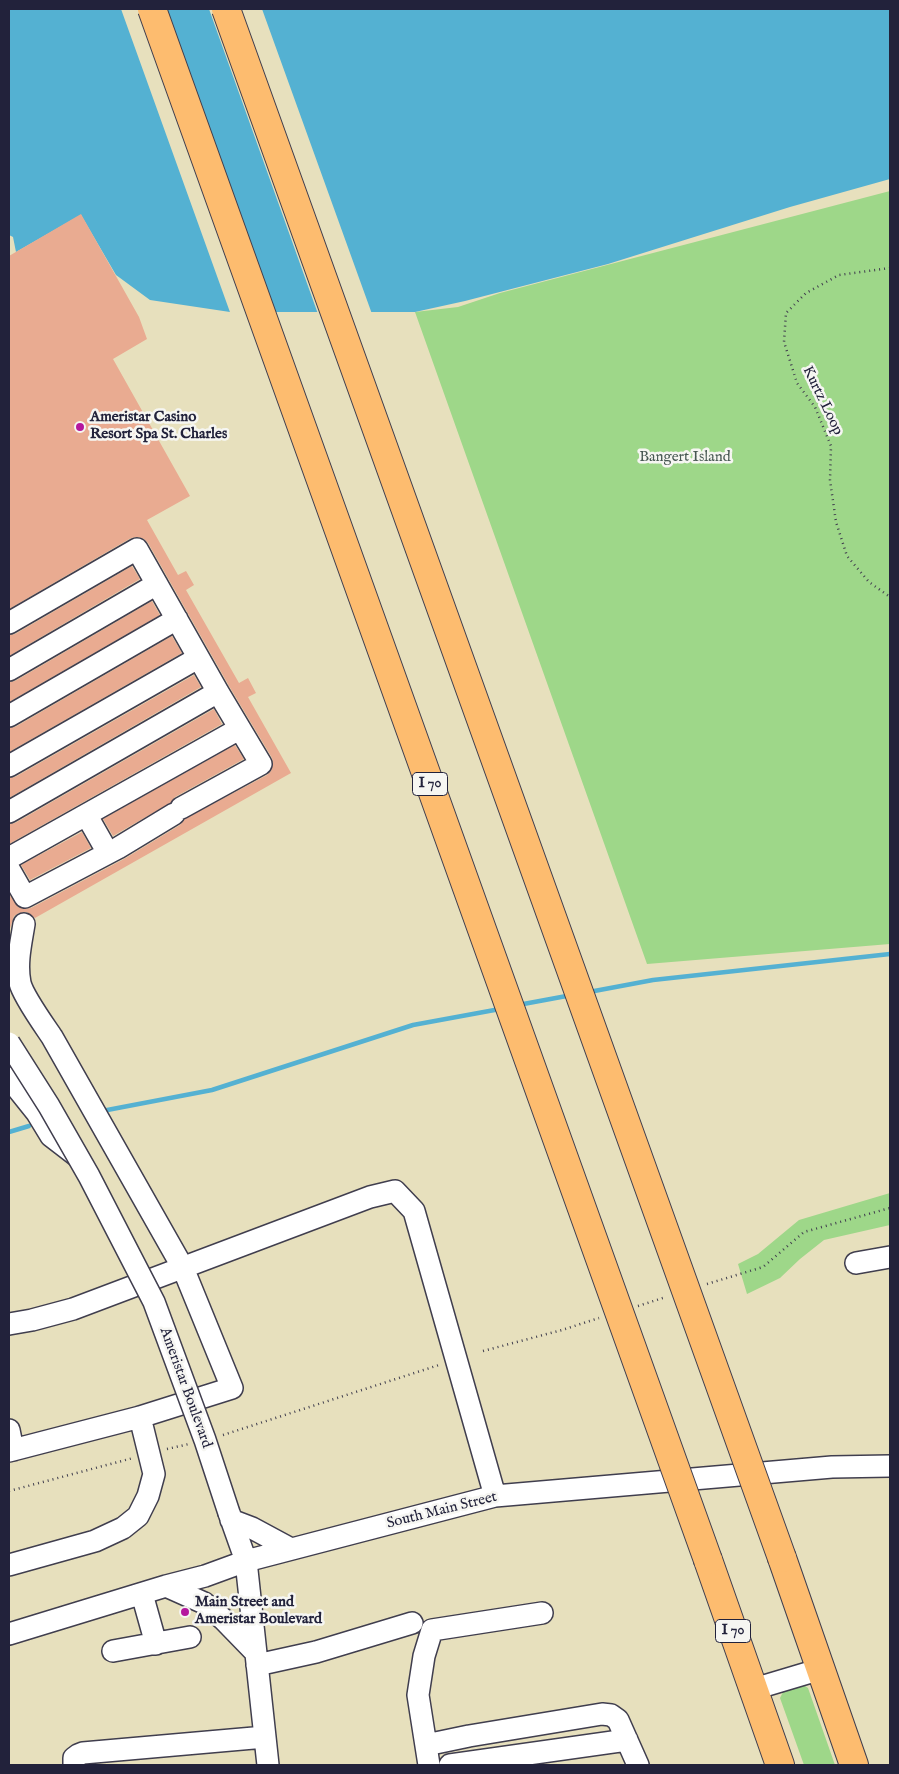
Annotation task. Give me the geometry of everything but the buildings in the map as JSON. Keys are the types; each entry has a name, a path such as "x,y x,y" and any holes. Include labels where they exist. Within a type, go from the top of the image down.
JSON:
{"highway":[{"name":"I 70","path":"152,9 780,1765"},
{"path":"226,9 782,1558 854,1765"},
{"path":"756,1696 762,1765"},
{"path":"832,1701 870,1765"}],"street":[{"path":"9,623 137,549 198,658 261,764 177,811 108,853 26,897 9,869"},
{"path":"9,670 158,584"},
{"path":"9,716 177,619"},
{"path":"9,766 198,658"},
{"path":"9,812 218,692"},
{"path":"9,858 87,816 239,728"},
{"path":"87,816 108,853"},
{"path":"10,1444 140,1417 232,1388 183,1268 20,984 18,956 24,924"},
{"name":"Ameristar Boulevard","path":"9,1042 77,1156 154,1302 205,1440 246,1562 268,1765"},
{"path":"9,1078 37,1113 51,1136 77,1156"},
{"path":"9,1324 73,1309 370,1197 395,1191 414,1211 495,1496"},
{"path":"856,1264 890,1257"},
{"path":"9,1565 95,1541 123,1528 138,1516 148,1496 154,1474 140,1417"},
{"name":"South Main Street","path":"9,1634 291,1549 495,1496 832,1467 890,1466"},
{"path":"230,1516 291,1549"},
{"path":"166,1586 204,1603 223,1619 256,1659 316,1652 412,1623"},
{"path":"142,1594 156,1644"},
{"path":"542,1613 432,1630 424,1656 418,1695 427,1755 469,1736 602,1714 612,1715 618,1720 638,1765"},
{"path":"113,1651 190,1637"},
{"path":"756,1696 821,1670"},
{"path":"74,1765 74,1758 83,1753 265,1737"},
{"path":"450,1765 627,1740"}],"path":[{"name":"Kurtz Loop","path":"890,268 839,275 806,293 786,313 784,342 797,383 815,407 831,446 830,480 836,522 847,556 868,582 890,597"},
{"path":"9,1492 150,1453 205,1440 442,1364"}],"green space":[{"name":"Bangert Island","path":"890,191 890,944 647,964 415,312 458,307 500,293"},
{"path":"890,1193 890,1225 824,1240 780,1278 747,1294 738,1264 758,1254 799,1220"},
{"path":"802,1684 808,1688 835,1765 804,1765 780,1698 784,1690"}],"water":[{"path":"9,9 890,9 890,179 790,207 608,264 415,312 230,312 150,300 116,275 81,215 16,252 13,237 9,235"}],"pier":[{"path":"121,9 167,9 277,315 231,315"},
{"path":"209,9 262,9 372,314 318,314"}],"waterway":[{"path":"589,992 653,980 890,954"},
{"path":"518,1005 572,995"},
{"path":"102,1111 212,1090 413,1025 500,1009"},
{"path":"9,1132 29,1126"}],"place":[{"name":"Ameristar Casino Resort Spa St. Charles","path":"80,427"},
{"name":"Main Street and Ameristar Boulevard","path":"185,1612"}]}
